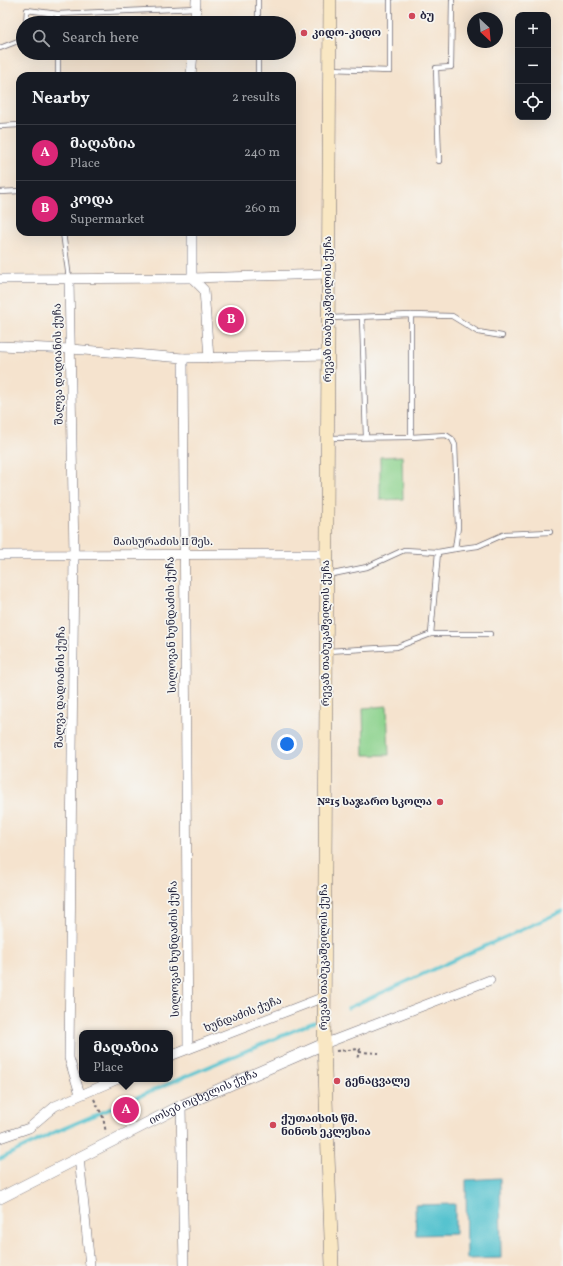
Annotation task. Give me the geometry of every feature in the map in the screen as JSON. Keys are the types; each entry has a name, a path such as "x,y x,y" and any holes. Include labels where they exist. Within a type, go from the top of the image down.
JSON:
{"main road":[{"name":"რევაზ თაბუკაშვილის ქუჩა","path":"330,0 324,1048 332,1266"}],"street":[{"path":"195,16 196,4"},
{"path":"191,72 192,60"},
{"path":"192,236 192,278 204,290 208,358"},
{"path":"0,279 192,278 328,274"},
{"name":"შალვა დადიანის ქუჩა","path":"69,279 74,554 69,1058 80,1094"},
{"path":"0,346 71,349 183,358 328,355"},
{"name":"სილოვან ხუნდაძის ქუჩა","path":"183,358 183,555 188,1048"},
{"name":"მაისურაძის II შეს.","path":"0,555 327,554"},
{"path":"324,1048 490,980"},
{"name":"ხუნდაძის ქუჩა","path":"173,1055 324,997"},
{"name":"იოსებ ოცხელის ქუჩა","path":"0,1198 181,1106 324,1048"},
{"path":"0,1138 29,1128 55,1106 110,1082"},
{"path":"181,1106 184,1266"},
{"path":"79,1157 90,1266"}],"lane":[{"path":"258,0 258,16"},
{"path":"330,69 390,71 390,0"},
{"path":"439,161 436,68 451,67 452,0"},
{"path":"27,16 27,10 58,14 196,4"},
{"path":"0,48 16,42"},
{"path":"58,60 58,72"},
{"path":"258,60 258,72"},
{"path":"0,126 16,125"},
{"path":"0,192 16,192"},
{"path":"64,236 69,279"},
{"path":"328,318 411,315 452,316 478,332 502,336"},
{"path":"411,315 411,438"},
{"path":"362,317 366,437"},
{"path":"327,438 411,438 446,435 452,439 455,445 458,527 455,549"},
{"path":"327,576 366,567 404,550 438,552 478,546 505,534 550,532"},
{"path":"431,634 438,552"},
{"path":"326,651 397,647 431,634 490,634"}],"path":[{"path":"324,1048 360,1049 357,1059"},
{"path":"359,1052 379,1054"},
{"path":"99,1108 103,1117 108,1142"}],"green space":[{"path":"402,456 403,499 380,500 380,457"},
{"path":"387,706 389,755 364,755 363,708"}],"water":[{"path":"500,1178 501,1258 467,1259 466,1180"},
{"path":"455,1204 455,1234 416,1235 415,1205"}],"waterway":[{"path":"348,1008 563,911"},
{"path":"173,1082 314,1022"},
{"path":"0,1159 55,1132 173,1082"}],"place":[{"name":"ბუ","path":"412,16"},
{"name":"კიდო-კიდო","path":"304,33"},
{"name":"კოდა","path":"231,320"},
{"name":"№15 საჯარო სკოლა","path":"440,802"},
{"name":"გენაცვალე","path":"337,1081"},
{"name":"მაღაზია","path":"126,1110"},
{"name":"ქუთაისის წმ. ნინოს ეკლესია","path":"273,1125"}]}
